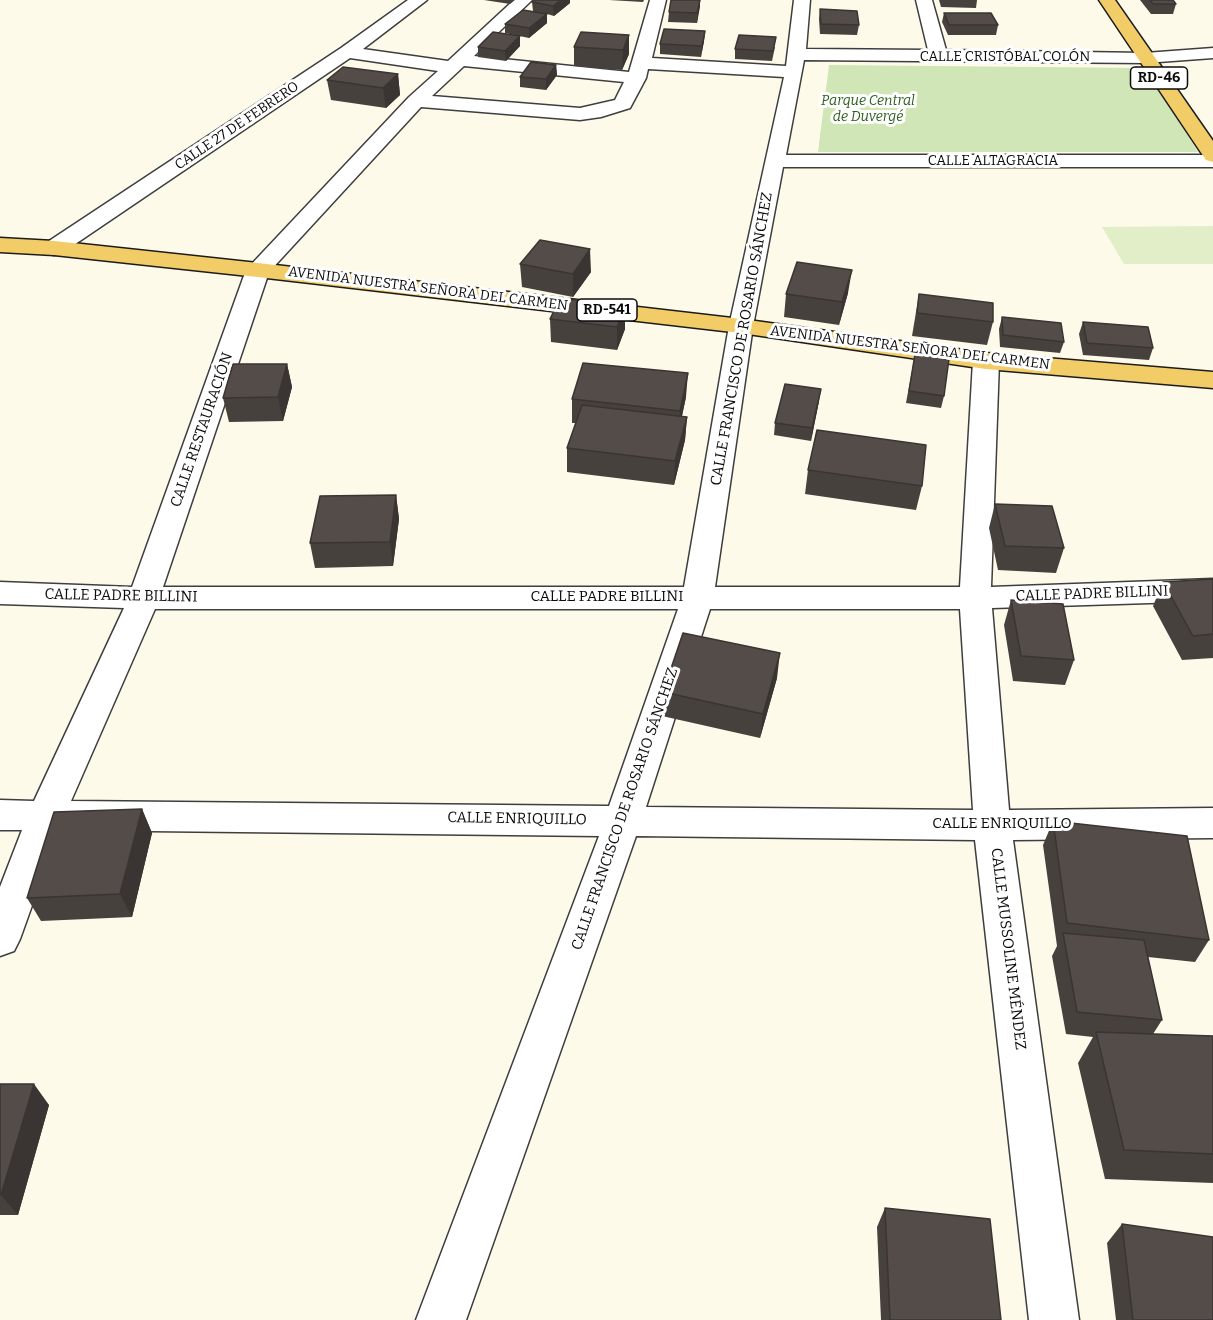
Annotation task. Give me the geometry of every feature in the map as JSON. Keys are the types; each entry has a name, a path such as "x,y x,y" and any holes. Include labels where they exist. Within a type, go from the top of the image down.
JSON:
{"main road":[{"name":"RD-46","path":"1107,0 1213,156"},
{"name":"AVENIDA NUESTRA SEÑORA DEL CARMEN","path":"0,246 54,248 258,270 741,326 986,361 1213,380"}],"street":[{"name":"CALLE 27 DE FEBRERO","path":"54,248 347,52 419,0"},
{"name":"CALLE RESTAURACIÓN","path":"0,939 46,815 144,598 258,270 416,100 524,0"},
{"path":"416,100 580,114 601,111 622,104 640,70 658,0"},
{"name":"CALLE FRANCISCO DE ROSARIO SÁNCHEZ","path":"441,1320 623,820 698,597 741,326 795,63 802,0"},
{"path":"924,0 939,56"},
{"name":"CALLE CRISTÓBAL COLÓN","path":"347,52 454,64 640,70 939,56 1145,58 1213,53"},
{"name":"CALLE ALTAGRACIA","path":"774,161 1213,161"},
{"name":"CALLE MUSSOLINE MÉNDEZ","path":"986,361 975,598 992,825 1054,1320"},
{"name":"CALLE PADRE BILLINI","path":"0,593 144,598 975,598 1213,590"},
{"name":"CALLE ENRIQUILLO","path":"0,815 992,825 1213,823"}],"green space":[{"name":"Parque Central de Duvergé","path":"829,65 1145,68 1198,152 818,152"},
{"path":"1213,226 1213,264 1124,264 1102,227"}],"building":[{"path":"561,0 553,6 532,2"},
{"path":"671,0 700,0 697,13 669,12"},
{"path":"1150,0 1173,0 1176,4 1153,4"},
{"path":"820,9 857,11 859,25 821,24"},
{"path":"523,10 547,14 529,28 505,24"},
{"path":"944,13 991,13 998,25 949,25"},
{"path":"664,29 705,31 702,46 660,44"},
{"path":"493,32 520,36 505,51 478,47"},
{"path":"581,32 629,35 623,50 574,47"},
{"path":"739,35 776,37 773,51 735,49"},
{"path":"531,62 556,65 546,79 520,77"},
{"path":"343,67 398,74 383,88 327,80"},
{"path":"540,240 590,249 573,274 520,264"},
{"path":"797,262 852,270 842,302 786,294"},
{"path":"919,294 993,303 993,322 917,313"},
{"path":"560,298 625,306 617,327 550,319"},
{"path":"1002,317 1061,323 1064,342 1003,335"},
{"path":"1083,322 1148,327 1153,348 1087,343"},
{"path":"915,354 949,359 944,396 909,391"},
{"path":"583,363 688,373 680,411 572,399"},
{"path":"233,364 287,364 278,397 223,398"},
{"path":"785,384 821,389 812,428 775,423"},
{"path":"582,405 687,417 675,461 567,448"},
{"path":"817,430 926,445 922,486 808,470"},
{"path":"396,495 390,542 310,543 320,496"},
{"path":"995,504 1052,506 1064,548 1005,546"},
{"path":"1213,579 1213,634 1193,636 1163,582"},
{"path":"1011,600 1063,604 1074,660 1021,656"},
{"path":"683,633 780,653 763,714 663,692"},
{"path":"142,809 120,894 27,898 54,812"},
{"path":"1053,821 1187,836 1209,940 1067,923"},
{"path":"1063,933 1144,940 1162,1020 1077,1012"},
{"path":"1096,1032 1213,1036 1213,1154 1124,1150"},
{"path":"0,1084 34,1084 1,1195 0,1195"},
{"path":"885,1208 990,1219 1001,1320 890,1320"},
{"path":"1122,1224 1213,1237 1213,1320 1133,1320"}]}
